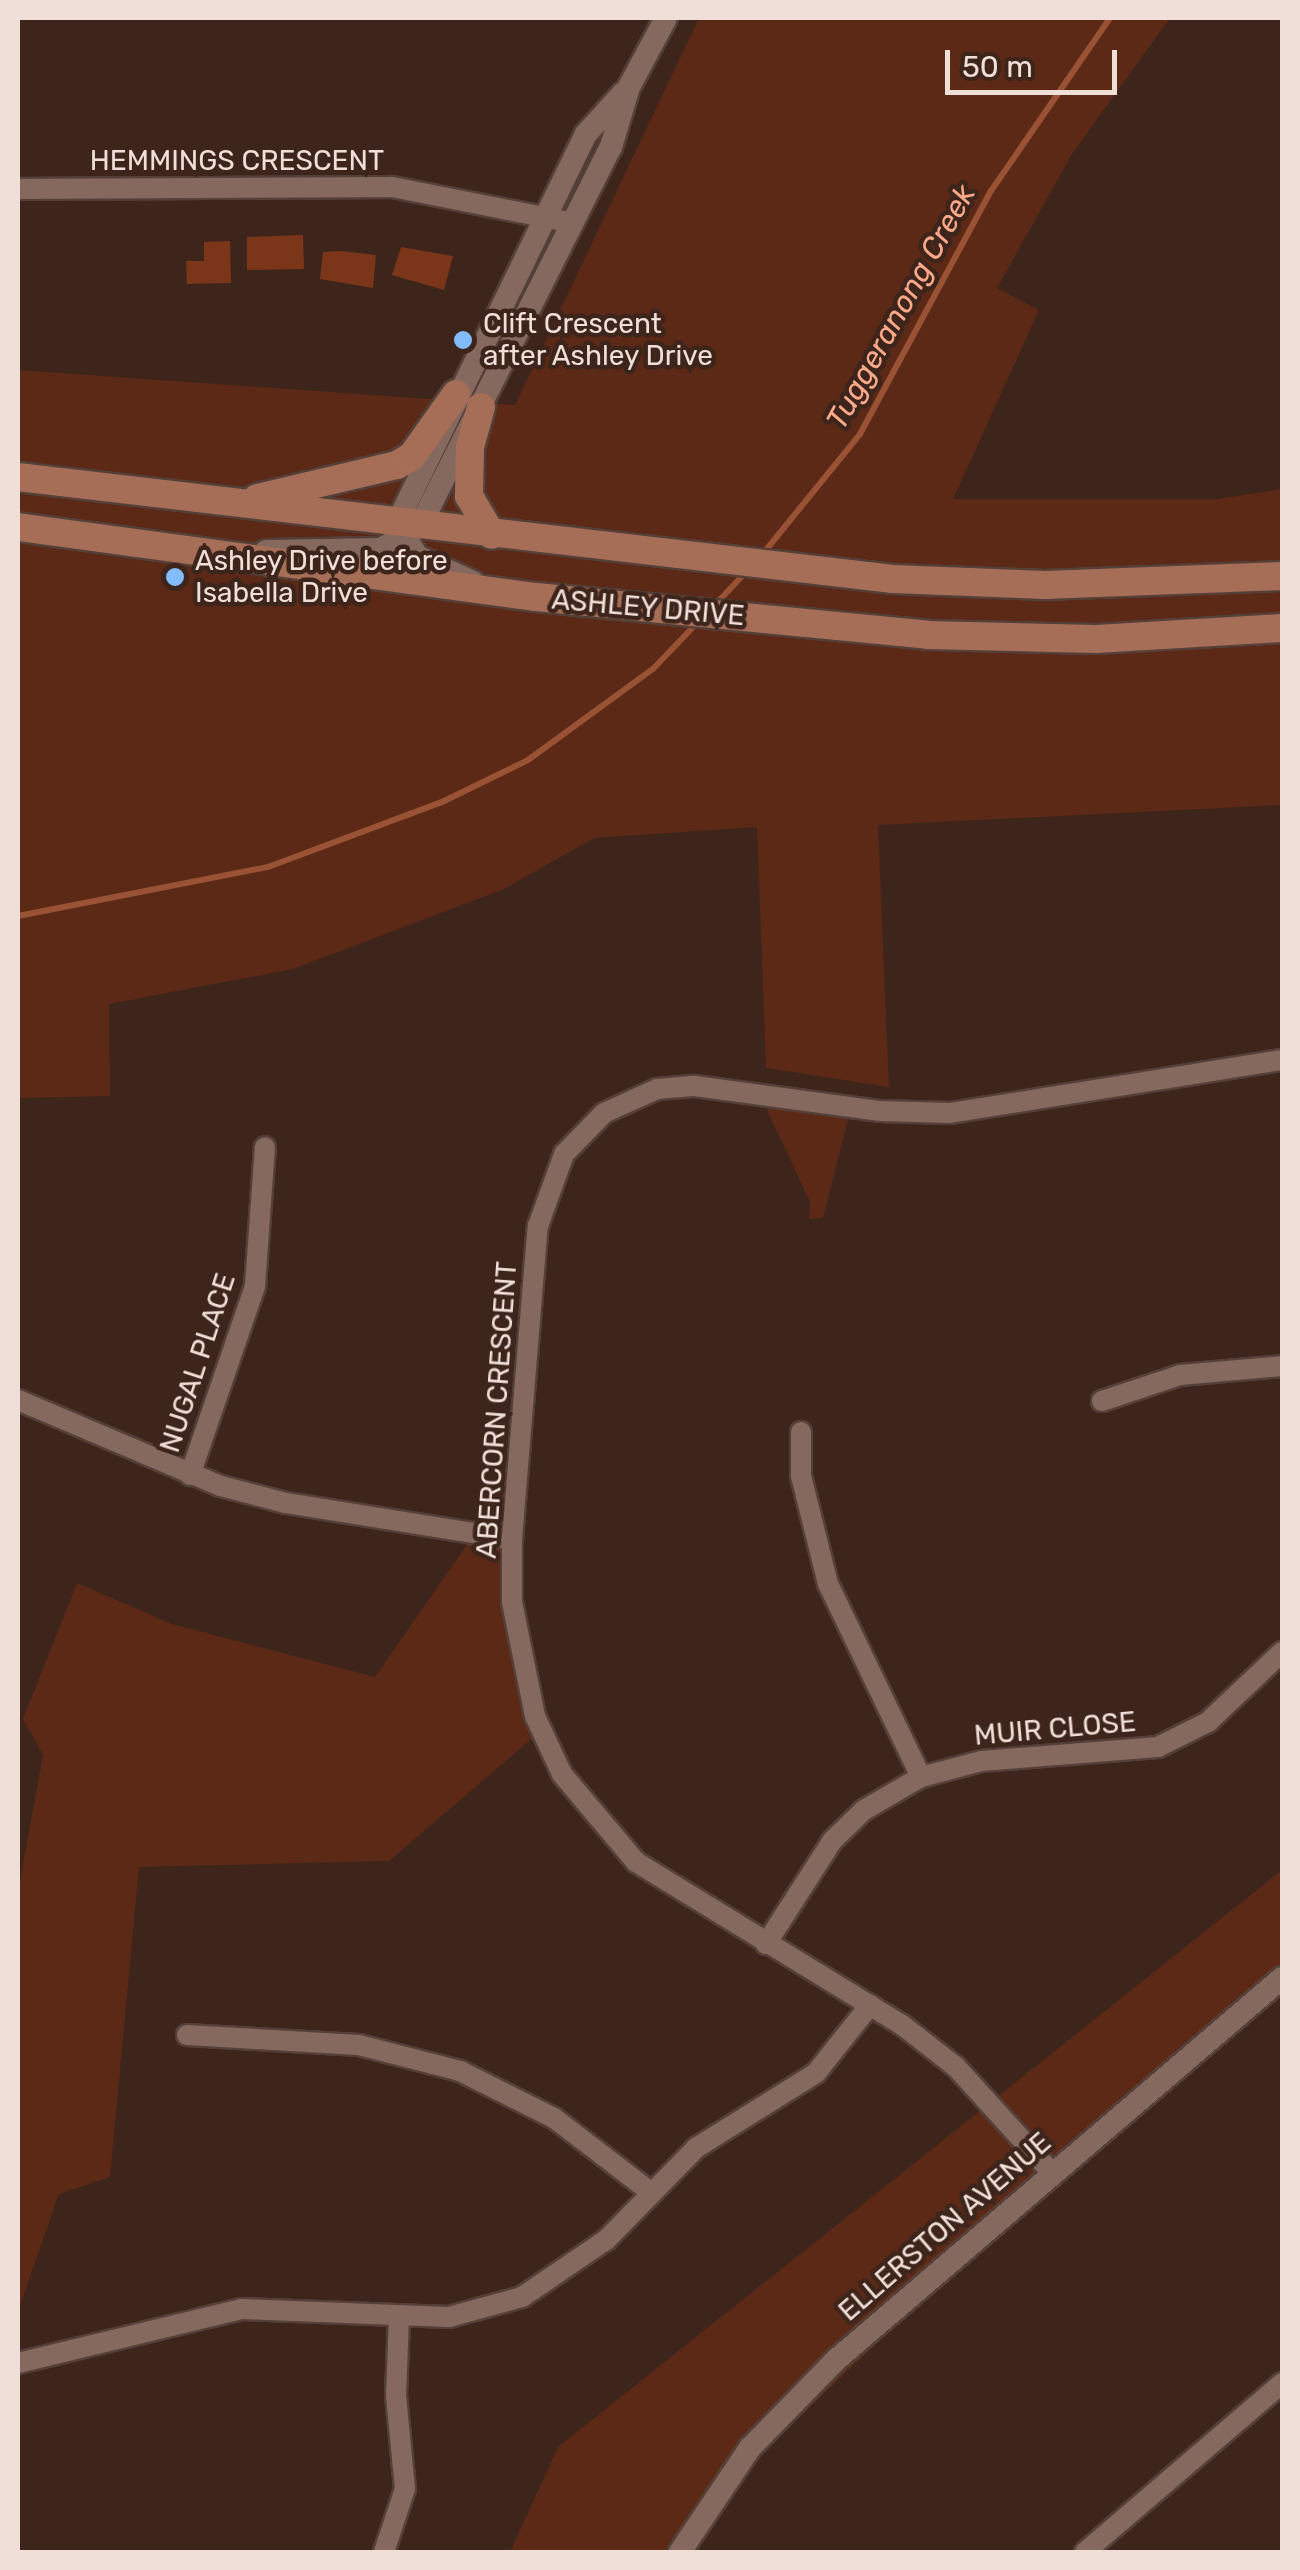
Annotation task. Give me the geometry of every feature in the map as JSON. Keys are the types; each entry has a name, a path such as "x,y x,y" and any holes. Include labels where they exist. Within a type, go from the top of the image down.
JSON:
{"main road":[{"path":"236,502 397,466 469,400"},
{"path":"469,400 469,496 492,535"},
{"name":"ASHLEY DRIVE","path":"18,477 236,502 407,529 837,574 1045,585 1282,576"},
{"name":"ASHLEY DRIVE","path":"18,527 496,592 797,622 1024,638 1282,628"}],"street":[{"path":"469,400 573,222 611,147 629,87 666,18"},
{"path":"193,552 381,549 407,529 469,400 545,217 586,134 629,87"},
{"name":"HEMMINGS CRESCENT","path":"18,189 316,182 392,187 573,222"},
{"path":"407,529 431,565 496,592"},
{"name":"ABERCORN CRESCENT","path":"1053,2174 956,2068 870,2005 636,1862 562,1774 521,1665 512,1539 542,1208 564,1154 604,1113 657,1089 696,1086 880,1111 950,1113 1282,1060"},
{"name":"NUGAL PLACE","path":"190,1475 255,1286 264,1148"},
{"path":"1102,1401 1180,1375 1282,1366"},
{"path":"18,1400 190,1475 286,1503 512,1539"},
{"path":"800,1432 801,1476 828,1584 921,1777"},
{"name":"MUIR CLOSE","path":"766,1944 832,1841 864,1810 921,1777 981,1761 1158,1747 1208,1722 1282,1652"},
{"name":"ELLERSTON AVENUE","path":"680,2552 725,2480 777,2416 1282,1978"},
{"path":"18,2363 242,2309 399,2319 474,2313 545,2286 606,2240 649,2191 696,2148 816,2073 846,2043 870,2005"},
{"path":"187,2035 245,2033 358,2044 460,2071 554,2118 649,2191"},
{"path":"384,2552 405,2489 396,2396 399,2319"},
{"path":"1084,2552 1282,2383"}],"shaded area":[{"path":"699,18 1170,18 1072,154 997,288 1039,310 953,499 1217,499 1282,489 1282,805 878,825 889,1087 766,1068 757,827 594,838 504,889 293,969 109,1004 110,1096 18,1098 18,370 515,405"},
{"path":"760,1095 851,1107 823,1218 809,1219 810,1202"},
{"path":"475,1533 512,1539 542,1730 389,1861 139,1867 110,2177 59,2194 18,2311 18,1892 43,1755 23,1719 77,1583 172,1624 375,1677"},
{"path":"1282,1870 1282,1977 1053,2174 712,2501 681,2552 510,2552 558,2447"}],"building":[{"path":"303,235 304,269 247,270 247,237"},
{"path":"230,241 231,283 187,284 186,261 204,261 204,242"},
{"path":"401,247 453,256 444,290 392,275"},
{"path":"323,252 376,255 373,288 320,279"}],"waterway":[{"name":"Tuggeranong Creek","path":"761,556 860,434 991,191 1110,18"},
{"name":"Tuggeranong Creek","path":"713,607 746,572"},
{"name":"Tuggeranong Creek","path":"18,916 268,867 442,802 528,760 653,669 697,623"}],"place":[{"name":"Clift Crescent after Ashley Drive","path":"463,340"},
{"name":"Ashley Drive before Isabella Drive","path":"175,577"}]}
